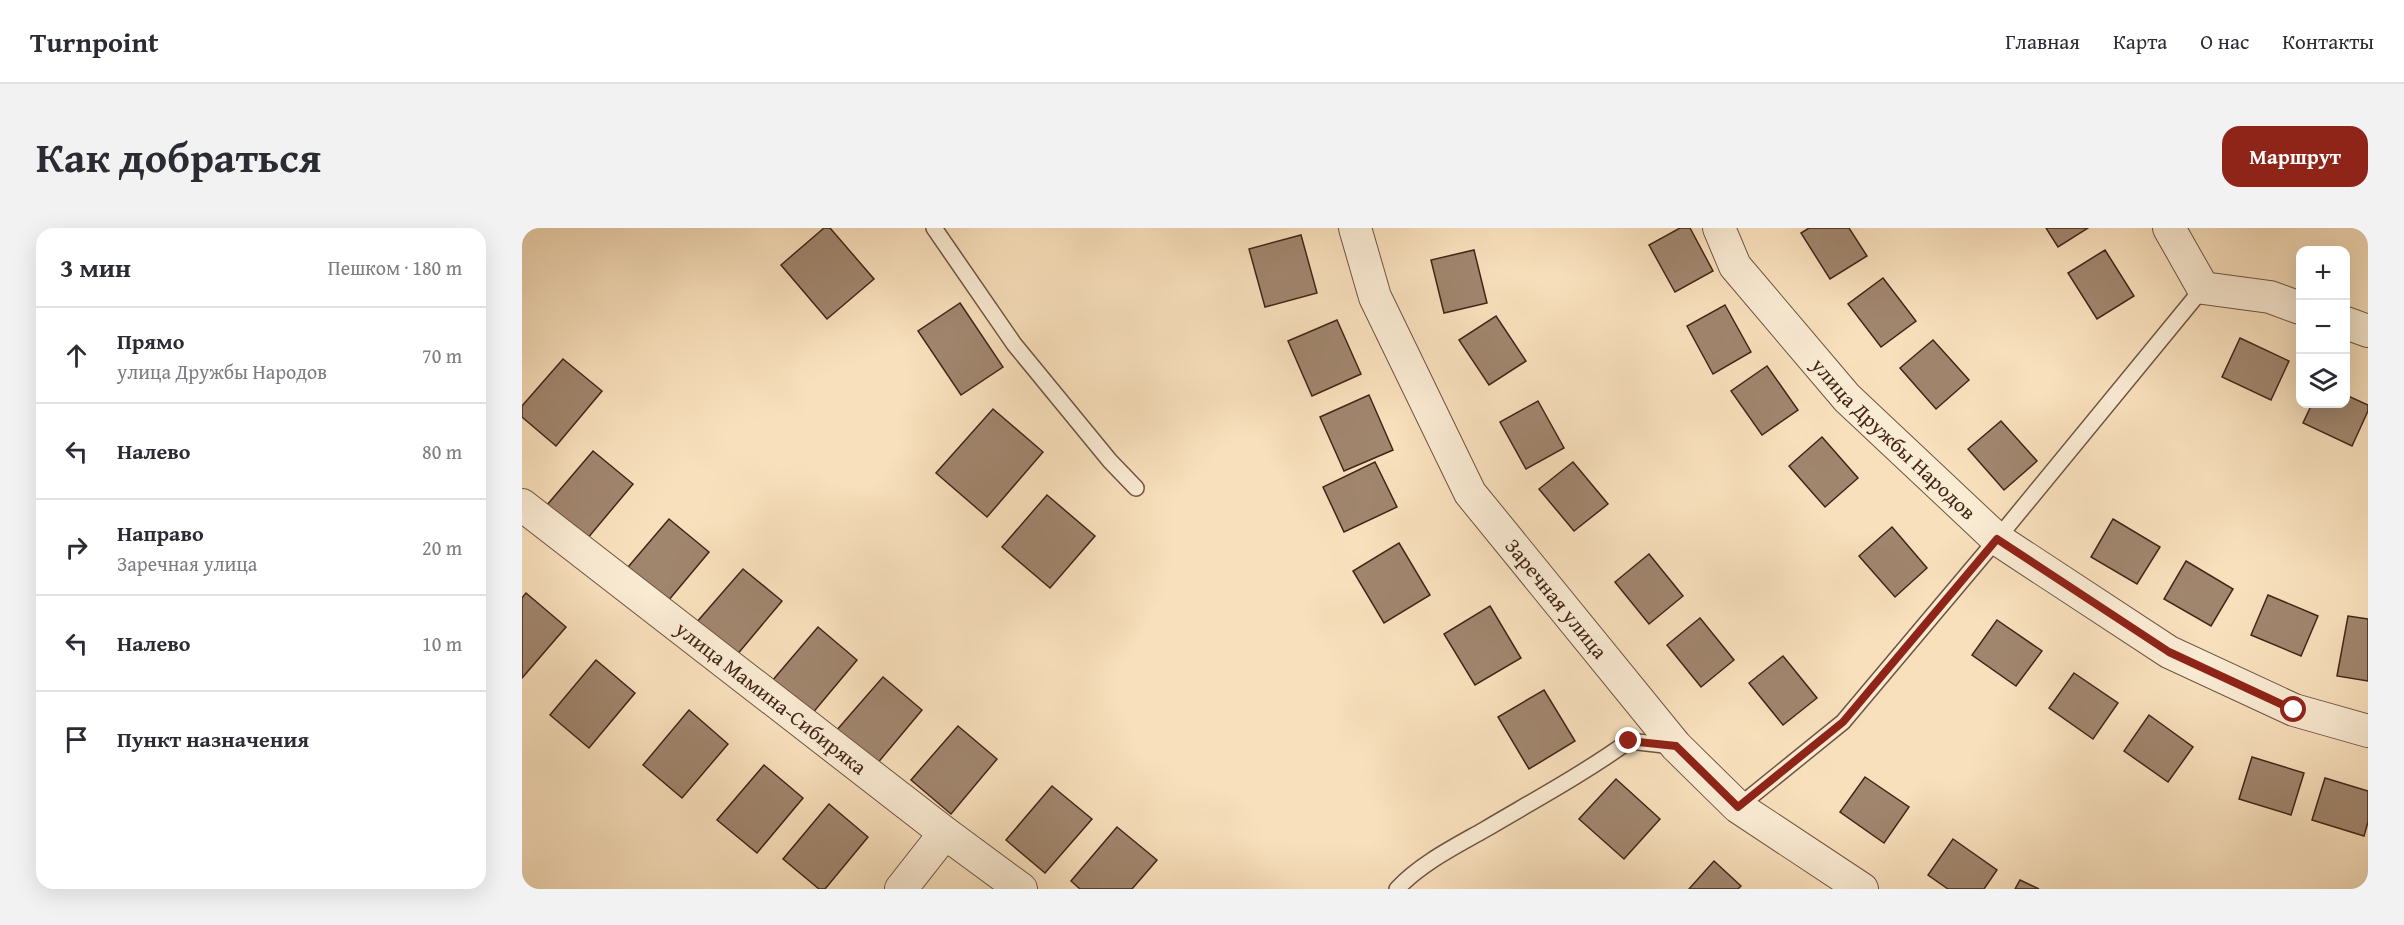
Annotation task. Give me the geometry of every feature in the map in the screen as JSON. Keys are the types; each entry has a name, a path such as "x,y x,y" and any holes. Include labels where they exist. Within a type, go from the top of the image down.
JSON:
{"street":[{"name":"Заречная улица","path":"1355,228 1375,297 1470,493 1676,746 1738,807 1862,889"},
{"name":"улица Дружбы Народов","path":"1719,228 1735,266 1847,398 1997,539 2169,652 2294,710 2368,731"},
{"path":"2169,228 2203,288 2270,297 2296,306"},
{"path":"2350,324 2368,331"},
{"name":"улица Мамина-Сибиряка","path":"522,505 945,833 1021,889"},
{"path":"901,889 945,833"}],"lane":[{"path":"934,228 1014,344 1110,461 1136,488"},
{"path":"1738,807 1843,722 2203,288"},
{"path":"1397,889 1446,852 1595,765 1629,741 1676,746"}],"building":[{"path":"824,228 830,228 874,279 827,319 781,265"},
{"path":"1680,228 1690,228 1713,271 1675,292 1649,245"},
{"path":"1809,228 1849,228 1867,256 1830,279 1801,233"},
{"path":"2046,228 2088,228 2058,247"},
{"path":"1301,235 1317,293 1265,307 1249,249"},
{"path":"1474,250 1487,303 1444,313 1431,260"},
{"path":"2105,250 2134,296 2097,319 2068,273"},
{"path":"1883,278 1916,321 1881,347 1848,304"},
{"path":"960,303 1003,367 961,395 918,331"},
{"path":"1725,305 1751,352 1713,374 1687,326"},
{"path":"1496,316 1526,361 1489,385 1459,340"},
{"path":"1337,320 1361,374 1312,396 1288,341"},
{"path":"2240,338 2289,361 2271,400 2222,377"},
{"path":"1933,340 1969,380 1936,409 1900,368"},
{"path":"563,359 602,391 556,446 522,417 522,406"},
{"path":"1767,366 1798,410 1762,435 1731,391"},
{"path":"1369,395 1393,450 1344,471 1320,417"},
{"path":"2350,397 2368,405 2368,411 2352,446 2303,423 2310,408 2350,408"},
{"path":"1538,401 1564,448 1526,469 1500,422"},
{"path":"993,409 1043,452 987,517 936,473"},
{"path":"2001,421 2037,461 2004,490 1968,449"},
{"path":"1822,437 1858,478 1825,507 1789,466"},
{"path":"593,451 633,484 587,539 547,505"},
{"path":"1375,462 1397,507 1344,532 1323,487"},
{"path":"1573,462 1608,504 1574,531 1539,489"},
{"path":"1047,495 1095,536 1050,588 1002,547"},
{"path":"669,519 709,552 663,607 623,573"},
{"path":"2113,519 2160,547 2137,584 2091,557"},
{"path":"1892,527 1927,568 1895,597 1859,556"},
{"path":"1399,543 1430,595 1384,623 1353,571"},
{"path":"1649,554 1683,596 1649,624 1615,582"},
{"path":"2186,561 2233,589 2211,626 2164,599"},
{"path":"743,569 782,601 736,656 696,623"},
{"path":"526,593 566,627 522,678 522,598"},
{"path":"2268,595 2318,616 2301,656 2251,635"},
{"path":"1490,606 1521,658 1475,685 1444,634"},
{"path":"2348,616 2368,619 2368,681 2337,676"},
{"path":"1700,618 1734,660 1701,687 1667,645"},
{"path":"1997,620 2042,651 2016,686 1972,655"},
{"path":"818,627 857,660 811,715 772,681"},
{"path":"1783,656 1817,698 1783,725 1749,683"},
{"path":"596,660 635,693 589,748 550,715"},
{"path":"2074,673 2118,703 2093,739 2049,708"},
{"path":"883,677 922,710 876,765 836,731"},
{"path":"1544,690 1575,741 1529,769 1498,717"},
{"path":"689,710 728,744 682,798 643,765"},
{"path":"2149,715 2193,747 2168,782 2124,751"},
{"path":"958,726 997,759 951,814 911,780"},
{"path":"2252,757 2304,773 2291,815 2239,799"},
{"path":"764,765 803,798 757,853 717,820"},
{"path":"1865,777 1909,807 1884,843 1840,812"},
{"path":"2325,778 2368,791 2368,822 2364,836 2312,820"},
{"path":"1616,779 1660,819 1624,859 1579,819"},
{"path":"1052,786 1092,819 1045,873 1006,840"},
{"path":"829,804 868,837 825,889 819,889 783,859"},
{"path":"1117,827 1157,860 1132,889 1080,889 1071,881"},
{"path":"1953,839 1997,870 1984,889 1948,889 1928,875"},
{"path":"1714,861 1741,886 1738,889 1689,889"},
{"path":"2020,880 2039,889 2015,889"}],"route":[{"path":"1629,741 1676,746 1738,807 1843,722 1997,539 2169,652 2294,710"}]}
